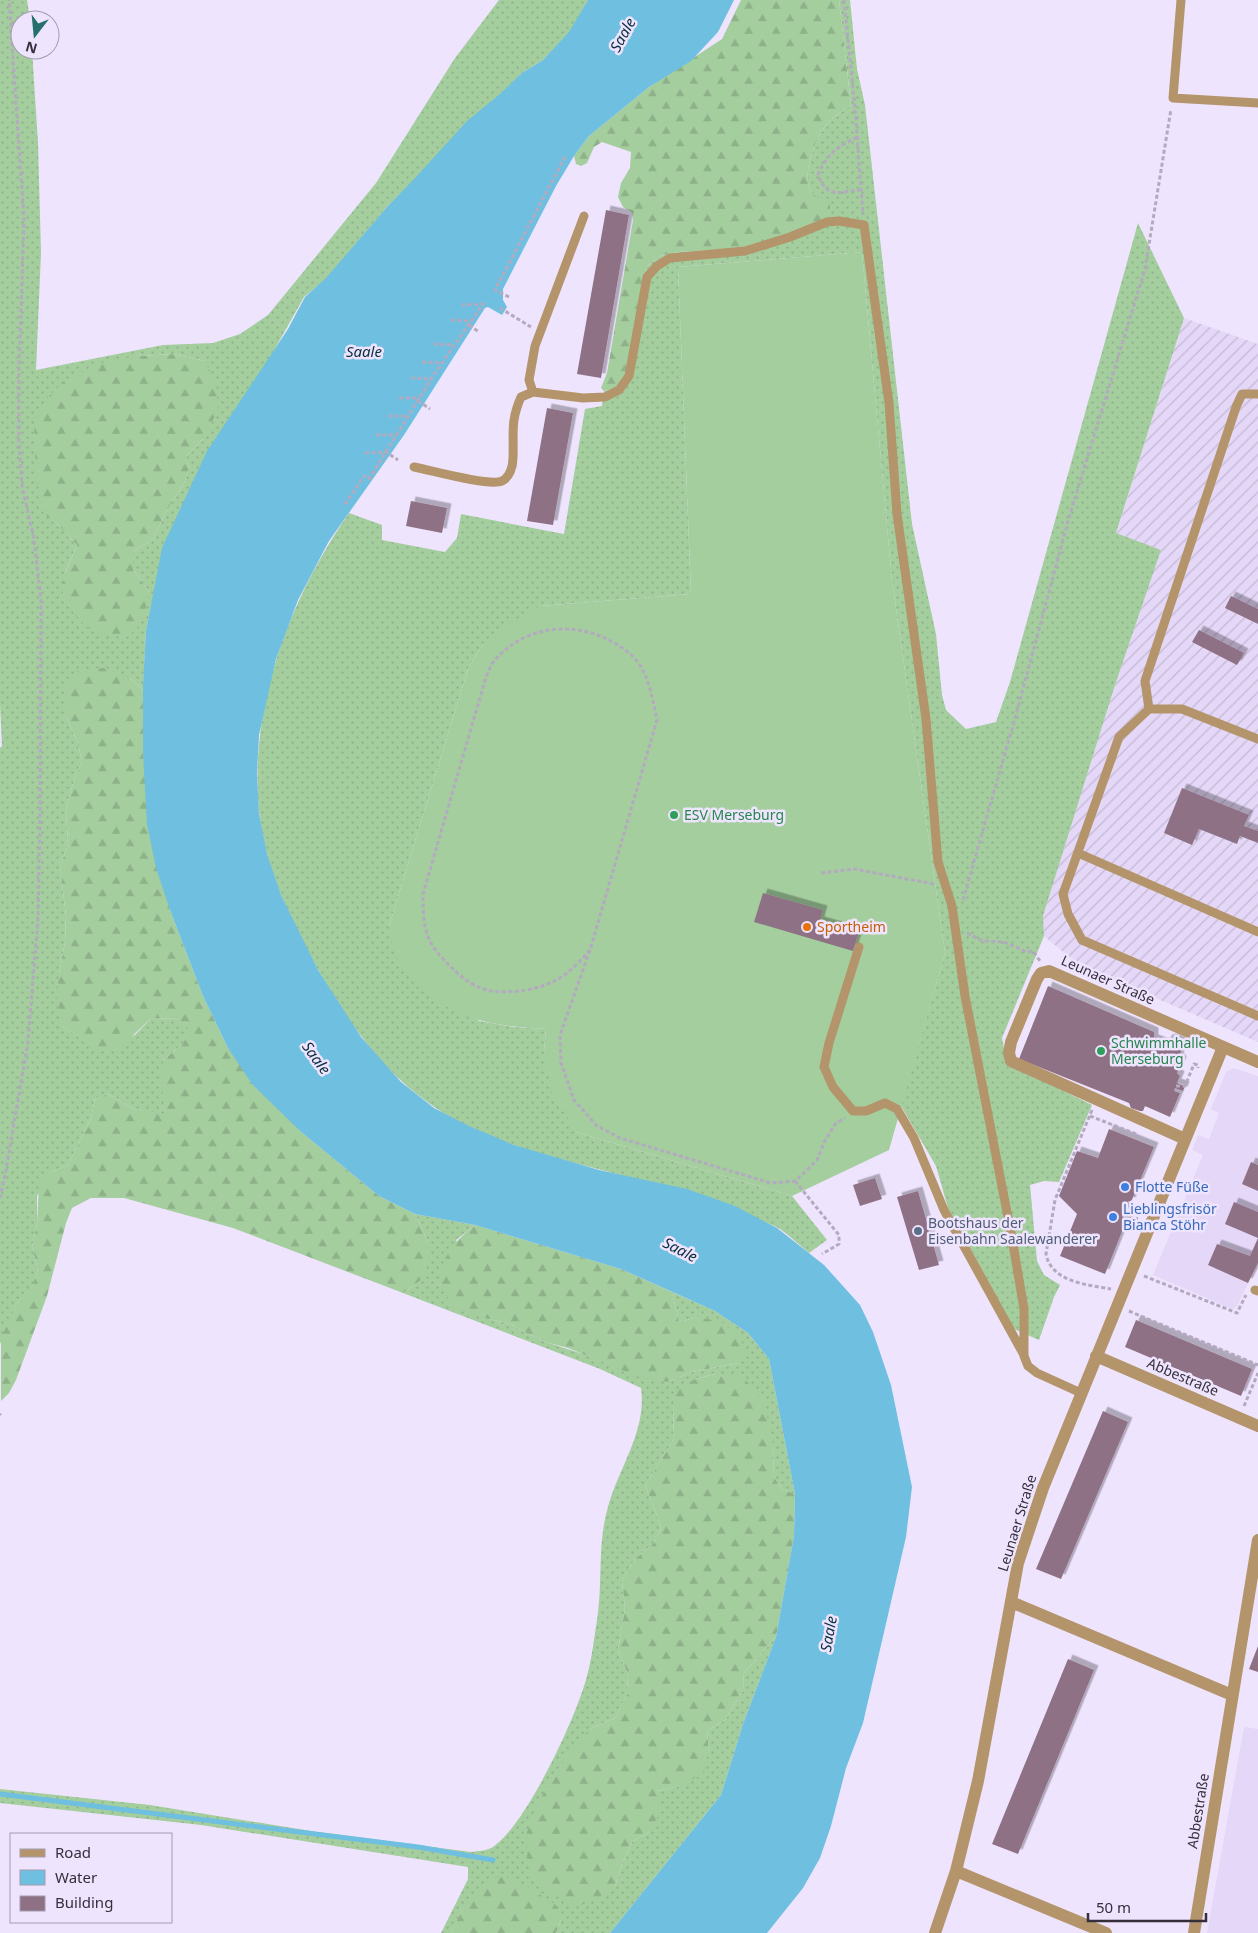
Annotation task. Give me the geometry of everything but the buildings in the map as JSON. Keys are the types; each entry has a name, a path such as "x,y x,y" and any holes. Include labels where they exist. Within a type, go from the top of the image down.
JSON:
{"street":[{"name":"Leunaer Straße","path":"935,1933 956,1871 978,1781 1018,1563 1043,1488 1223,1047 1049,971 1041,973 1011,1042 1009,1053 1011,1061 1185,1138"},
{"path":"1223,1047 1258,1062"},
{"name":"Abbestraße","path":"1096,1356 1258,1426"},
{"name":"Abbestraße","path":"1194,1933 1258,1540"},
{"path":"1011,1602 1232,1695"},
{"path":"956,1871 1106,1933"}],"lane":[{"path":"1181,0 1172,98 1258,102"},
{"path":"533,392 530,380 534,346 584,216"},
{"path":"414,467 488,483 501,482 509,475 513,460 512,434 515,411 521,397 533,392 590,398 605,397 619,390 629,376 647,277 657,266 670,258 744,251 790,237 827,222 839,221 864,225 889,403 897,514 926,720 938,862 952,906 965,996 1012,1238 1024,1308 1024,1356"},
{"path":"1150,709 1145,681 1236,407 1242,394 1258,394"},
{"path":"1258,739 1182,709 1150,709 1119,737 1063,894 1068,914 1082,940 1258,1016"},
{"path":"1078,853 1258,932"},
{"path":"859,947 829,1043 824,1067 833,1087 853,1111 866,1111 884,1104 897,1109 914,1138 944,1210 1028,1366 1036,1373 1081,1393"}],"path":[{"path":"0,1198 28,1042 38,918 40,819 41,601 34,539 22,486 19,441 18,370 24,220 9,0"},
{"path":"844,0 864,225"},
{"path":"1045,972 1038,955 1033,951 1027,952 1004,942 983,941 954,925 964,897 1016,715 1068,521 1145,270 1172,98"},
{"path":"857,137 834,150 824,162 818,174 823,188 832,192 860,190"},
{"path":"509,297 495,290 566,155"},
{"path":"345,504 364,476 369,479 454,345 483,304 462,305"},
{"path":"500,308 539,332"},
{"path":"451,320 470,323 479,332"},
{"path":"434,344 454,345"},
{"path":"422,362 443,362"},
{"path":"411,378 432,379"},
{"path":"399,398 419,400 430,409"},
{"path":"388,416 409,416"},
{"path":"376,435 396,435"},
{"path":"365,453 386,452 398,460"},
{"path":"590,950 562,977 541,986 520,991 492,991 474,984 456,972 440,956 428,939 424,917 423,894 486,677 494,660 514,644 541,631 567,628 596,634 620,645 639,664 651,689 657,720 590,950 560,1035 561,1063 574,1100 597,1126 620,1138 771,1183 795,1181 817,1160 825,1140 836,1123 853,1111"},
{"path":"821,873 854,869 945,885"},
{"path":"1187,1090 1176,1086 1186,1085 1194,1064 1198,1065 1197,1070"},
{"path":"1096,1100 1055,1200 1046,1254 1052,1268 1060,1275 1082,1284 1112,1289 1122,1293"},
{"path":"1090,1116 1144,1137"},
{"path":"795,1181 839,1235 839,1244 822,1254"},
{"path":"1126,1205 1145,1212"},
{"path":"1123,1214 1141,1220"},
{"path":"1140,1274 1237,1314 1245,1295 1257,1290"},
{"path":"1125,1309 1258,1365"},
{"path":"1243,1409 1258,1373"}],"shaded area":[{"path":"1184,318 1258,344 1258,1042 1079,965 1044,936 1043,916 1115,685 1161,550 1116,534"},
{"path":"1233,1068 1258,1076 1258,1263 1237,1306 1232,1309 1153,1275 1203,1155 1192,1150 1198,1135 1209,1139 1219,1113 1211,1109 1226,1072"},
{"path":"1244,1727 1258,1729 1258,1933 1207,1933"}],"green space":[{"path":"0,0 27,0 28,10 10,10 10,60 33,60 38,143 41,253 36,370 163,345 213,343 240,334 268,315 376,183 455,58 499,0 588,0 570,32 543,60 522,73 388,206 326,279 304,297 163,548 146,631 143,690 130,678 65,714 77,741 82,761 74,780 66,809 68,845 60,866 66,916 65,942 59,974 62,1026 98,1049 135,1035 151,1018 177,1019 190,1029 183,1044 163,1060 165,1115 134,1109 108,1094 95,1099 91,1118 68,1165 51,1172 37,1196 37,1224 32,1247 38,1270 31,1290 17,1303 0,1344 0,748 2,746 0,704","holes":["174,354 205,361 203,439 186,456 189,469 184,483 167,510 153,539 133,552 133,569 149,592 74,613 63,593 66,570 77,545 44,513 137,356"]},
{"path":"741,0 839,0 851,105 832,119 822,131 814,147 808,176 808,184 811,191 830,205 830,213 826,219 750,245 717,250 678,252 660,256 649,264 643,276 626,374 617,388 604,391 601,388 607,373 633,220 632,212 623,207 618,197 621,183 630,168 631,152 602,142 594,147 587,163 581,166 576,164 574,156 589,136 649,87 722,39"},
{"path":"839,0 850,0 857,69 865,105 912,524 936,634 942,695 946,710 966,729 996,722 1010,682 1138,223 1184,318 1116,533 1161,550 1115,685 1043,916 1044,936 1002,1038 1007,1063 1092,1105 1059,1182 1044,1181 1030,1185 1037,1261 1044,1275 1060,1285 1039,1340 1014,1329 948,1208 936,1166 901,1106 945,953 892,580 862,252 678,267 691,594 540,606 482,646 468,669 389,926 479,1021 514,1027 546,1029 544,1051 576,1132 792,1196 827,1240 809,1253 780,1229 766,1222 704,1203 652,1184 507,1143 467,1126 422,1098 396,1076 372,1050 354,1027 309,954 286,908 277,884 263,836 259,812 260,732 267,693 278,655 308,581 327,546 349,513 382,525 382,540 445,552 457,538 461,514 564,534 585,409 602,406 604,391 617,388 643,276 649,264 660,256 678,252 717,250 829,205 811,191 808,184 808,176 814,147 822,131 832,119 851,105"},
{"name":"ESV Merseburg","path":"862,252 892,580 945,953 889,1150 792,1196 576,1132 551,1091 544,1051 546,1029 507,1026 471,1018 439,1002 424,989 397,958 389,926 468,669 482,646 506,625 540,606 691,594 678,267"},
{"path":"174,354 205,361 216,383 218,410 203,439 186,456 189,469 184,483 167,510 153,539 133,552 133,569 149,592 140,623 134,631 125,635 100,633 90,629 82,622 70,608 64,597 63,581 77,545 56,523 44,514 36,475 34,423 46,399 67,379 102,363 137,356"},
{"path":"103,668 130,678 143,690 143,752 170,910 203,996 228,1048 300,1131 379,1196 415,1214 428,1242 429,1263 420,1281 403,1293 233,1228 124,1198 91,1198 72,1208 66,1223 47,1296 16,1380 9,1393 1,1401 1,1338 17,1303 31,1289 38,1270 32,1247 37,1224 39,1183 51,1172 68,1165 91,1118 95,1099 108,1094 134,1109 165,1114 161,1079 163,1060 183,1044 189,1029 177,1019 151,1018 119,1049 97,1049 62,1026 57,995 65,942 66,916 60,866 68,845 66,809 74,780 82,761 77,741 65,714 66,685 76,671"},
{"path":"415,1214 475,1225 456,1240 489,1319 511,1324 549,1343 668,1382 691,1372 739,1363 698,1317 679,1322 672,1292 715,1311 748,1333 769,1359 795,1494 782,1489 774,1477 773,1445 741,1374 715,1374 695,1379 673,1404 674,1439 645,1486 661,1528 654,1543 635,1559 622,1581 625,1608 618,1650 627,1672 628,1693 615,1718 590,1729 615,1886 632,1842 649,1832 657,1791 679,1786 709,1751 707,1731 725,1720 743,1690 744,1673 776,1637 743,1724 721,1795 610,1933 556,1933 561,1920 462,1911 451,1933 441,1933 468,1879 468,1867 201,1825 0,1803 0,1789 150,1805 317,1832 471,1852 493,1847 506,1835 520,1817 535,1794 562,1742 587,1676 599,1606 602,1535 608,1507 631,1449 640,1419 642,1404 641,1388 600,1369 403,1293 420,1281 428,1242"},
{"path":"475,1225 621,1269 672,1292 679,1322 698,1317 722,1322 741,1339 745,1354 739,1363 691,1372 668,1382 639,1377 568,1348 549,1343 511,1324 454,1308 444,1292 439,1274 452,1247"},
{"path":"715,1374 741,1374 764,1402 773,1445 774,1477 782,1489 795,1494 794,1536 776,1637 744,1673 743,1690 725,1720 707,1731 709,1751 703,1774 679,1786 657,1791 662,1809 649,1832 632,1842 615,1886 598,1898 579,1906 562,1900 532,1879 527,1855 527,1832 540,1799 569,1751 590,1729 615,1718 628,1693 627,1672 618,1650 625,1608 622,1581 635,1559 654,1543 661,1528 645,1486 674,1439 673,1404 675,1391 695,1379"},
{"path":"504,1876 525,1885 556,1905 561,1920 556,1933 451,1933 458,1918 479,1887 492,1878"}],"water":[{"name":"Saale","path":"588,0 734,0 718,32 691,61 649,87 589,136 574,156 556,186 503,289 503,300 507,307 502,315 488,307 485,308 404,435 329,541 298,600 276,659 259,735 257,774 259,814 267,854 281,895 318,970 361,1037 401,1082 434,1108 469,1126 514,1145 599,1170 687,1189 735,1206 777,1228 824,1265 860,1305 873,1332 891,1385 912,1487 906,1537 863,1723 846,1768 831,1826 820,1858 803,1888 767,1933 610,1933 721,1795 743,1724 776,1637 794,1536 795,1494 769,1359 748,1333 715,1311 621,1269 475,1225 415,1214 379,1196 300,1131 252,1084 228,1048 203,996 170,910 156,868 147,824 143,752 143,684 146,631 162,548 207,451 288,329 305,297 326,278 388,206 467,121 522,73 543,60 569,32"}],"waterway":[{"path":"0,1794 418,1847 493,1860"}],"place":[{"name":"ESV Merseburg","path":"674,815"},
{"name":"Sportheim","path":"807,927"},
{"name":"Schwimmhalle Merseburg","path":"1101,1051"},
{"name":"Flotte Füße","path":"1125,1187"},
{"name":"Lieblingsfrisör Bianca Stöhr","path":"1113,1217"},
{"name":"Bootshaus der Eisenbahn Saalewanderer","path":"918,1231"}]}
